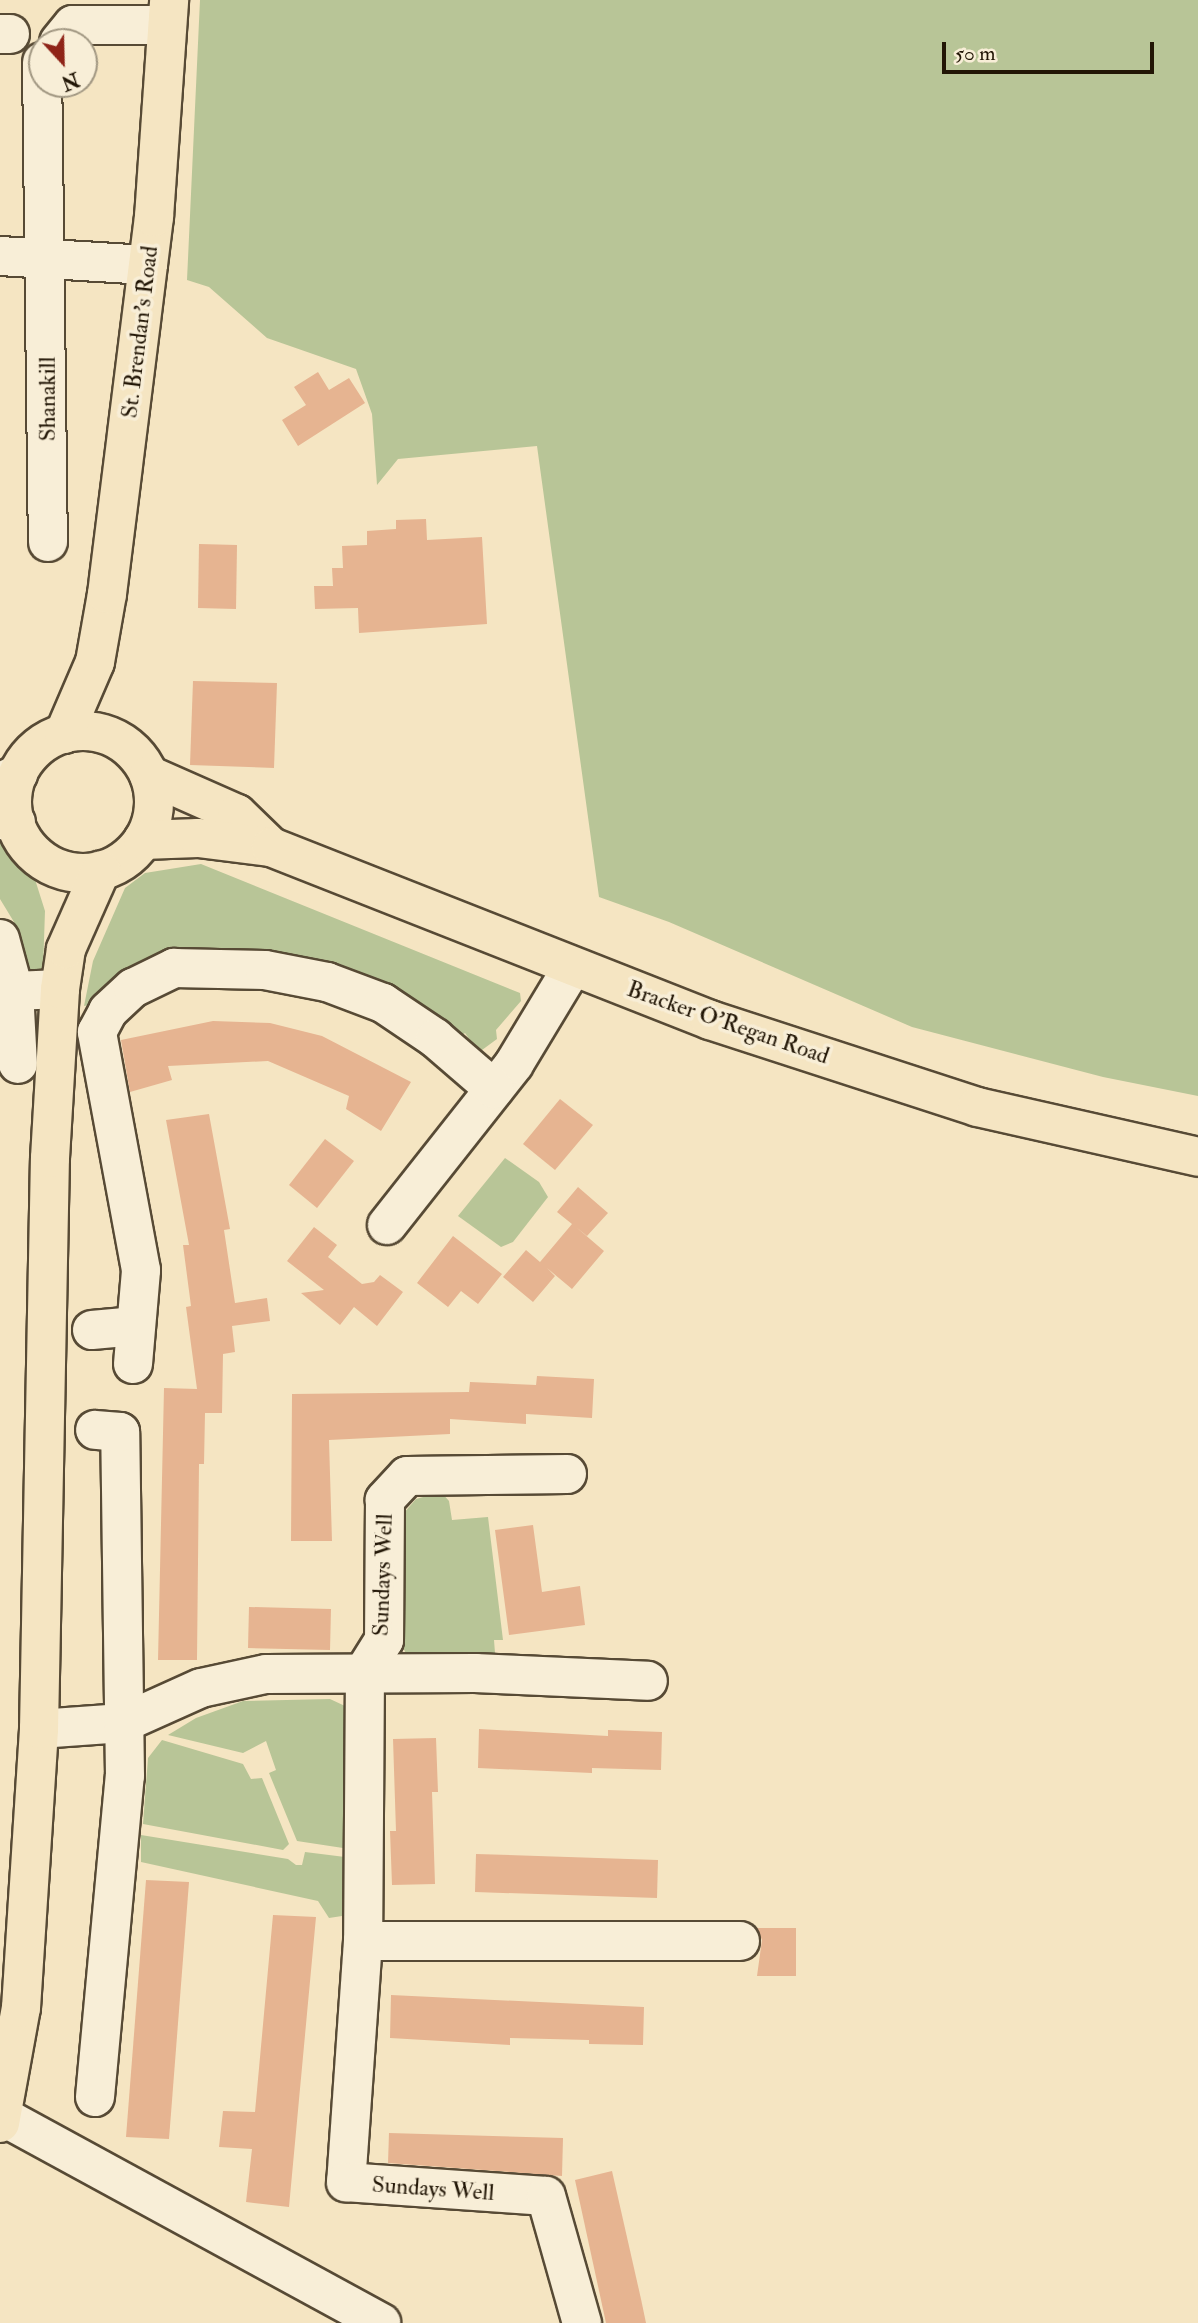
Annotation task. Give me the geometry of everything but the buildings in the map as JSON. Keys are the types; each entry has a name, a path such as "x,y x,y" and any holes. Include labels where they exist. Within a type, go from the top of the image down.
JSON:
{"main road":[{"name":"St. Brendan's Road","path":"95,663 118,517 148,265 168,13"},
{"path":"64,734 95,663"},
{"path":"95,663 117,739"},
{"path":"92,731 117,739 139,758 149,775 154,809 143,840 122,861 101,870 76,872 52,865 30,848 8,821 13,791 9,778 30,755 64,734 92,731"},
{"name":"Bracker O'Regan Road","path":"149,775 237,814 271,847"},
{"name":"Bracker O'Regan Road","path":"143,840 198,838 271,847 572,968 710,1020 977,1107 1198,1157"},
{"path":"52,865 66,949"},
{"path":"1,2120 21,2008 39,1729 50,1158 60,989 66,949 101,870"}],"street":[{"path":"71,28 73,25 168,13"},
{"name":"Shanakill","path":"43,98 47,256 48,542"},
{"path":"0,256 47,256 148,265"},
{"path":"0,939 14,991 18,1064"},
{"path":"133,1364 141,1270 97,1032 108,1011 133,988 174,968 265,970 327,982 383,1003 435,1038 494,1089"},
{"path":"387,1225 494,1089 542,1022 572,968"},
{"path":"14,991 60,989"},
{"path":"92,1330 136,1326"},
{"path":"95,2097 125,1776 120,1433 96,1430"},
{"name":"Sundays Well","path":"567,1474 407,1476 386,1500 384,1640 365,1671 363,1941 346,2182 546,2196 582,2323"},
{"path":"39,1729 123,1723 201,1688 240,1677 365,1671 648,1681"},
{"path":"363,1941 740,1941"},
{"path":"1,2120 381,2323"}],"green space":[{"path":"200,0 1198,0 1198,1096 1103,1077 912,1027 669,922 599,897 537,446 398,459 377,485 372,414 356,369 267,338 209,287 187,280"},
{"path":"0,843 33,873 45,911 43,970 27,970 14,922 0,899"},
{"path":"201,864 520,993 521,1001 496,1030 497,1039 482,1050 474,1046 465,1033 454,1041 293,960 84,1006 93,961 125,888 145,873"},
{"path":"505,1158 539,1182 548,1197 513,1242 501,1247 458,1216"},
{"path":"441,1492 449,1501 452,1520 488,1517 503,1640 494,1640 496,1666 407,1656 401,1643 403,1514 416,1499"},
{"path":"330,1699 345,1706 346,1712 343,1848 297,1841 269,1773 276,1770 266,1741 243,1753 168,1735 196,1718 243,1701"},
{"path":"162,1740 243,1764 251,1779 262,1778 289,1844 283,1850 143,1824 148,1758"},
{"path":"141,1835 288,1859 296,1865 302,1865 305,1852 345,1857 342,1916 329,1918 318,1901 141,1862"}]}
